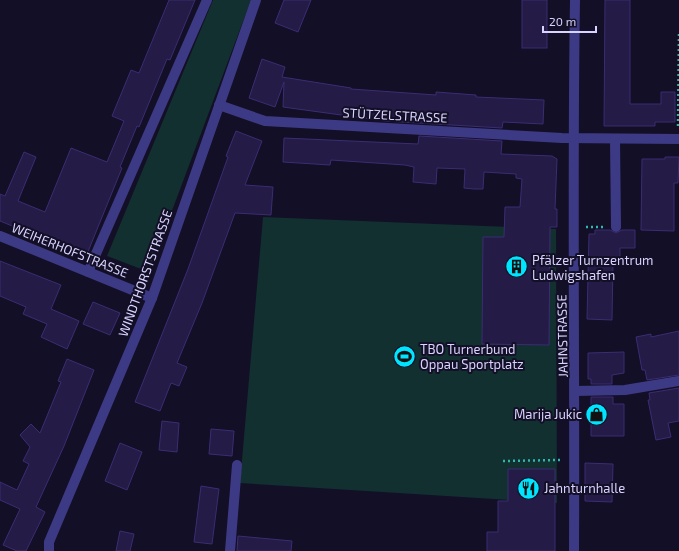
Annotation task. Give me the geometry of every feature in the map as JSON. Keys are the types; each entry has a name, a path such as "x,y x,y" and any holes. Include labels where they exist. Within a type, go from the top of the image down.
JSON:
{"street":[{"path":"88,272 207,0"},
{"name":"WINDTHORSTSTRASSE","path":"49,551 49,542 152,298 256,0"},
{"name":"JAHNSTRASSE","path":"574,551 575,391 573,138 575,0"},
{"name":"STÜTZELSTRASSE","path":"219,105 265,121 573,138 678,139"},
{"path":"615,139 616,227"},
{"name":"WEIHERHOFSTRASSE","path":"0,236 152,298"},
{"path":"575,391 625,390 679,381"},
{"path":"230,551 237,465"}],"path":[{"path":"678,139 679,32"},
{"path":"574,227 616,227"},
{"path":"503,461 575,460"}],"green space":[{"path":"213,0 251,0 149,272 107,256"},
{"name":"TBO Turnerbund Oppau Sportplatz","path":"263,217 556,229 557,503 240,483"}],"building":[{"path":"169,0 195,0 170,60 167,59 139,127 137,126 120,167 122,168 87,254 22,228 22,230 0,221 0,194 5,196 24,152 36,157 18,201 45,212 71,148 107,162 124,121 112,116 131,70 139,73"},
{"path":"284,0 311,0 298,32 275,23"},
{"path":"522,0 547,0 547,48 522,48"},
{"path":"605,0 630,0 630,104 661,104 661,92 675,92 675,122 655,122 655,126 604,126"},
{"path":"262,59 285,67 282,77 351,89 436,95 436,92 476,95 476,97 544,100 543,124 503,122 502,128 385,121 283,107 284,82 275,107 249,98"},
{"path":"236,131 262,141 245,185 273,187 271,215 235,213 202,303 177,363 187,367 179,386 171,383 160,411 135,402 188,269 228,157 226,156"},
{"path":"419,136 502,141 501,154 552,156 557,159 555,209 557,209 557,227 550,227 549,345 482,344 483,237 504,237 505,207 520,207 522,179 516,178 516,174 484,172 483,189 474,189 464,188 465,169 437,168 436,184 413,182 414,167 405,165 331,160 330,165 283,162 284,138 418,144"},
{"path":"665,157 679,157 678,183 674,183 674,231 641,230 642,159 665,159"},
{"path":"595,230 610,230 616,233 622,230 635,230 635,248 620,248 620,261 613,261 612,320 587,319 589,234 595,234"},
{"path":"0,261 61,285 51,309 79,321 67,349 41,337 47,324 23,314 26,307 0,296"},
{"path":"93,302 120,313 110,335 83,324"},
{"path":"679,331 679,375 647,380 645,370 642,370 636,337 651,334 651,337"},
{"path":"624,352 624,373 612,375 612,384 591,384 591,379 588,379 588,353"},
{"path":"67,359 94,370 64,446 36,507 45,512 26,551 17,551 3,545 20,509 0,500 0,482 17,490 29,464 23,461 30,447 20,435 31,424 40,433 61,382 58,381"},
{"path":"679,388 679,421 668,423 671,437 656,440 648,400 650,400 649,393"},
{"path":"591,397 613,397 613,404 624,404 624,436 591,436"},
{"path":"162,421 179,423 177,452 159,450"},
{"path":"211,429 234,431 232,456 209,454"},
{"path":"120,443 142,452 127,490 105,481"},
{"path":"585,463 613,464 612,502 585,501"},
{"path":"508,469 555,469 555,551 487,551 487,532 498,532 498,501 508,501"},
{"path":"201,486 219,489 212,544 194,542"},
{"path":"120,531 134,534 130,551 116,551"},
{"path":"238,536 292,541 291,551 237,551"}],"place":[{"name":"Pfälzer Turnzentrum Ludwigshafen","path":"516,267"},
{"name":"TBO Turnerbund Oppau Sportplatz","path":"404,356"},
{"name":"Marija Jukic","path":"597,414"},
{"name":"Jahnturnhalle","path":"528,488"}]}
